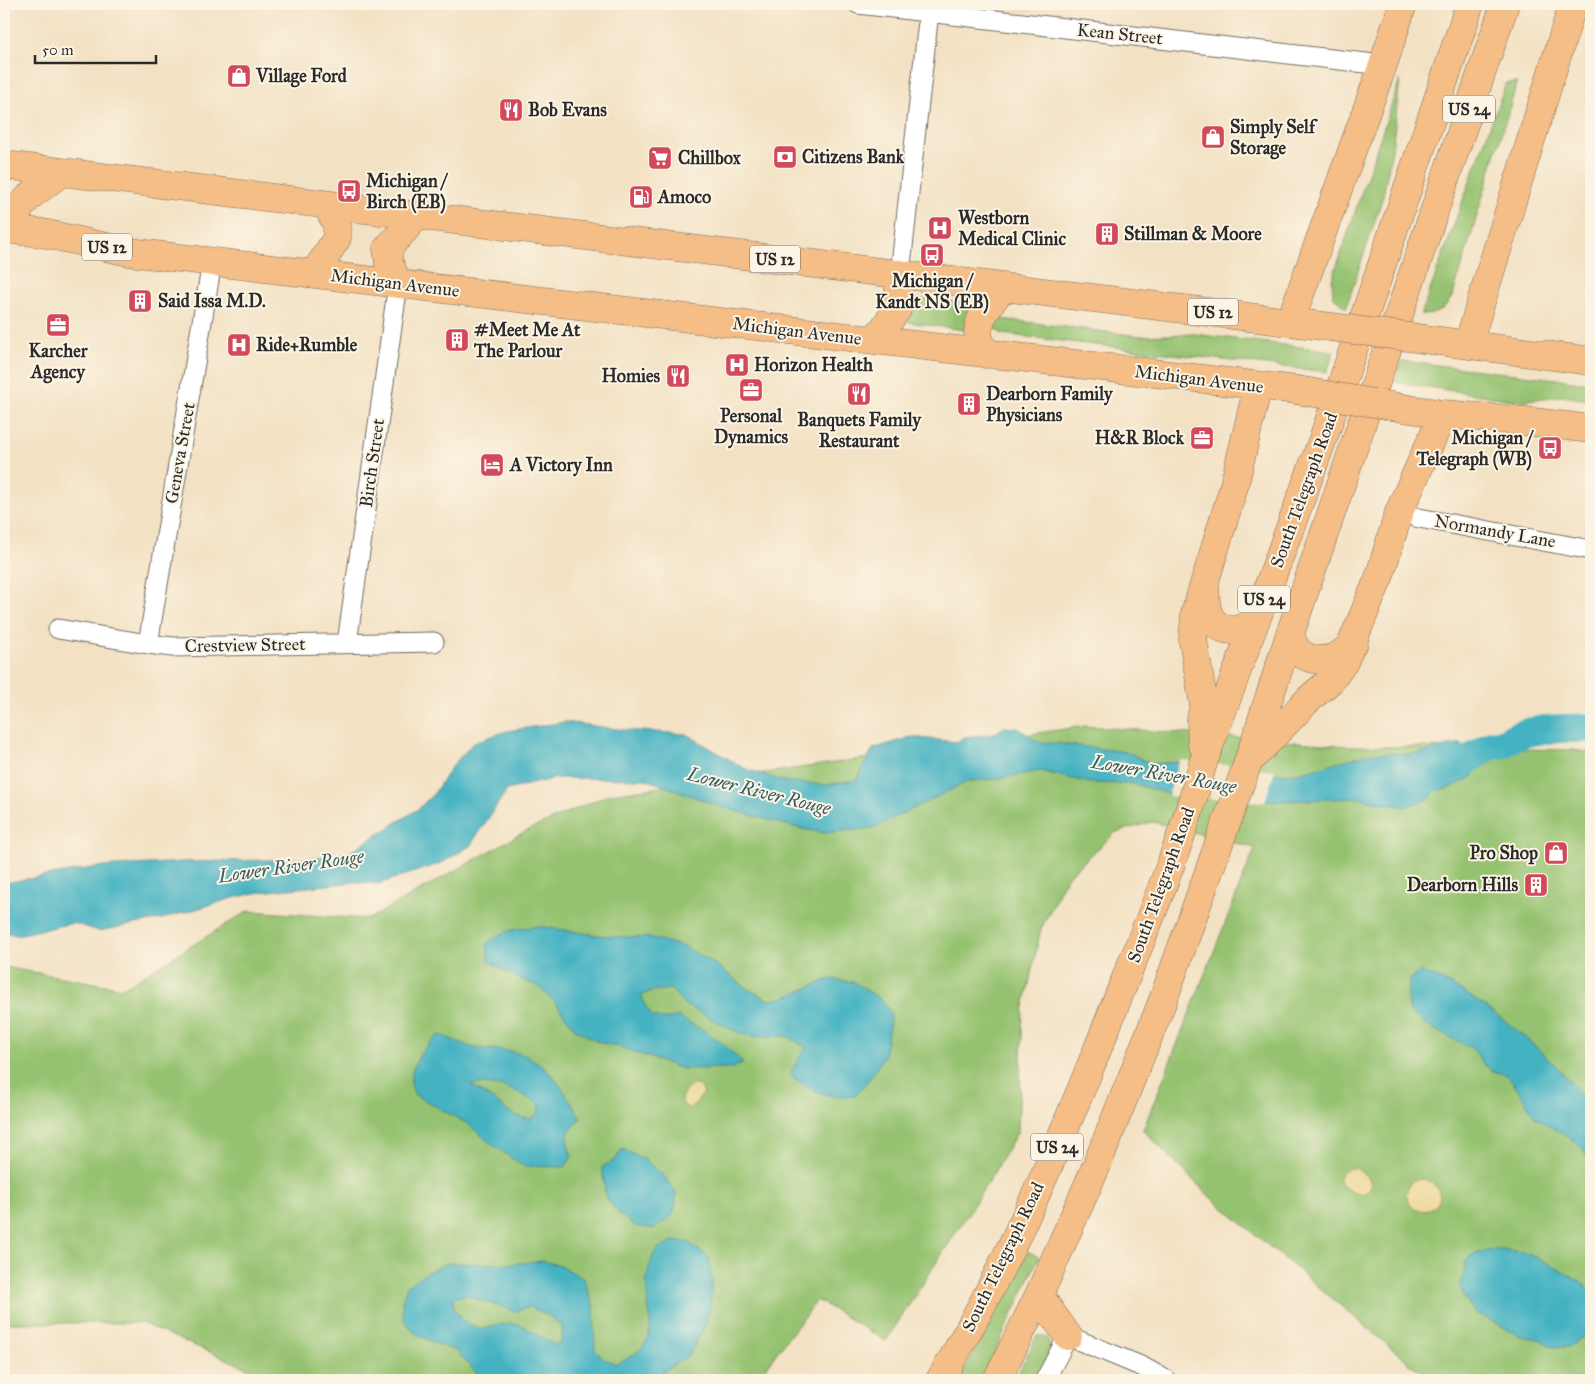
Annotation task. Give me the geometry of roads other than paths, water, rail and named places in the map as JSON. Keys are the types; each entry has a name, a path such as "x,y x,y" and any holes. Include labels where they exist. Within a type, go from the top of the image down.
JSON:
{"main road":[{"path":"1290,322 1403,4"},
{"name":"South Telegraph Road","path":"940,1380 993,1281 1052,1159 1148,922 1187,815 1203,763 1327,427 1470,4"},
{"name":"South Telegraph Road","path":"998,1380 1096,1167 1163,1000 1248,762 1505,4"},
{"path":"1560,4 1563,15 1563,33"},
{"path":"1468,344 1573,4"},
{"name":"US 12","path":"4,165 1331,327 1591,361"},
{"path":"8,230 19,208 30,196 62,172"},
{"path":"314,274 337,238 337,225 327,205"},
{"path":"398,284 389,263 387,249 417,216"},
{"name":"Michigan Avenue","path":"8,230 42,233 129,252 1297,390 1443,414 1591,429"},
{"path":"875,340 897,310 900,274"},
{"path":"986,354 979,339 979,327 982,316 1003,287"},
{"path":"1203,763 1201,719 1204,705 1193,640 1195,614 1234,486 1258,386"},
{"path":"1248,762 1309,699 1331,680 1344,662 1354,642 1380,574 1399,512 1443,414"},
{"path":"1205,585 1206,605 1209,614 1213,622 1224,629 1241,629 1249,625 1259,612"},
{"path":"1290,634 1296,649 1306,656 1318,660 1328,659 1341,654 1354,642"},
{"path":"1039,1294 1068,1336"}],"street":[{"name":"Kean Street","path":"858,4 1383,64"},
{"path":"900,274 929,12"},
{"name":"Geneva Street","path":"148,644 212,262"},
{"name":"Birch Street","path":"347,644 398,284"},
{"name":"Normandy Lane","path":"1399,512 1420,518 1591,550"},
{"name":"Crestview Street","path":"58,629 148,644 172,646 434,642"},
{"path":"1045,1380 1068,1336 1143,1367 1166,1380"}],"water":[{"path":"565,722 624,730 686,734 744,768 783,781 825,785 856,780 873,749 911,737 956,742 965,737 993,734 1005,727 1018,728 1040,743 1127,752 1152,764 1178,762 1283,774 1298,773 1372,753 1417,754 1461,743 1474,776 1452,787 1433,792 1431,798 1405,807 1359,798 1285,801 1168,794 1134,784 1090,783 1040,771 996,779 969,781 873,828 825,833 802,829 728,809 645,779 556,778 507,790 470,846 442,863 378,884 356,882 261,892 162,919 99,931 73,923 17,935 4,932 4,883 98,867 182,862 306,859 348,853 418,809 435,792 452,766 474,742 507,731"},
{"path":"538,926 604,936 652,938 685,947 715,964 749,990 770,1000 785,997 830,979 854,982 883,1001 891,1014 884,1056 871,1077 855,1096 836,1096 820,1093 798,1081 790,1074 806,1047 787,1036 759,1037 741,1034 685,1005 671,989 652,991 642,995 650,1014 664,1019 678,1016 716,1039 743,1063 732,1068 682,1069 620,1047 596,1041 574,1028 555,1002 538,986 513,976 489,961 487,944 493,939 511,931"},
{"path":"1420,971 1462,991 1484,1006 1528,1040 1565,1075 1591,1107 1591,1164 1584,1150 1569,1137 1536,1118 1513,1082 1506,1075 1493,1071 1484,1065 1473,1049 1426,1025 1410,1012 1407,995 1410,980"},
{"path":"439,1035 471,1047 523,1054 544,1067 560,1086 581,1118 568,1133 568,1144 572,1157 565,1167 523,1166 490,1143 468,1124 415,1095 411,1081 414,1066 420,1054","holes":["481,1084 504,1087 527,1097 540,1105 538,1113 531,1119 513,1114 471,1085"]},
{"path":"622,1149 645,1160 665,1177 676,1193 675,1209 671,1217 654,1229 635,1226 619,1214 606,1198 602,1167 616,1159"},
{"path":"673,1241 688,1242 709,1258 712,1281 710,1308 703,1330 688,1356 650,1380 486,1380 482,1379 456,1351 415,1333 404,1321 402,1302 407,1286 424,1274 447,1263 507,1264 543,1261 560,1265 584,1279 594,1307 595,1350 604,1359 616,1364 634,1354 644,1344 649,1334 647,1283 649,1268 652,1257 657,1250","holes":["466,1295 514,1311 529,1307 546,1314 562,1326 562,1341 555,1345 521,1325 510,1323 482,1329 466,1323 454,1309 453,1298"]},
{"path":"1501,1249 1522,1252 1538,1258 1584,1283 1591,1293 1591,1331 1569,1347 1553,1347 1539,1339 1520,1336 1476,1313 1466,1301 1460,1287 1465,1263 1472,1255 1487,1250"}],"waterway":[{"name":"Lower River Rouge","path":"1433,778 1462,764 1493,744 1503,744 1521,734 1533,731 1591,728"}],"place":[{"name":"Village Ford","path":"239,76"},
{"name":"Bob Evans","path":"511,110"},
{"name":"Simply Self Storage","path":"1213,137"},
{"name":"Citizens Bank","path":"785,157"},
{"name":"Chillbox","path":"660,158"},
{"name":"Michigan / Birch (EB)","path":"349,191"},
{"name":"Amoco","path":"641,197"},
{"name":"Westborn Medical Clinic","path":"940,228"},
{"name":"Stillman & Moore","path":"1107,234"},
{"name":"Michigan / Kandt NS (EB)","path":"932,255"},
{"name":"Said Issa M.D.","path":"140,301"},
{"name":"Karcher Agency","path":"58,325"},
{"name":"#Meet Me At The Parlour","path":"457,340"},
{"name":"Ride+Rumble","path":"239,345"},
{"name":"Horizon Health","path":"737,365"},
{"name":"Homies","path":"678,376"},
{"name":"Personal Dynamics","path":"751,390"},
{"name":"Banquets Family Restaurant","path":"859,394"},
{"name":"Dearborn Family Physicians","path":"969,404"},
{"name":"H&R Block","path":"1202,438"},
{"name":"Michigan / Telegraph (WB)","path":"1550,448"},
{"name":"A Victory Inn","path":"492,465"},
{"name":"Pro Shop","path":"1556,853"},
{"name":"Dearborn Hills","path":"1536,885"}]}
